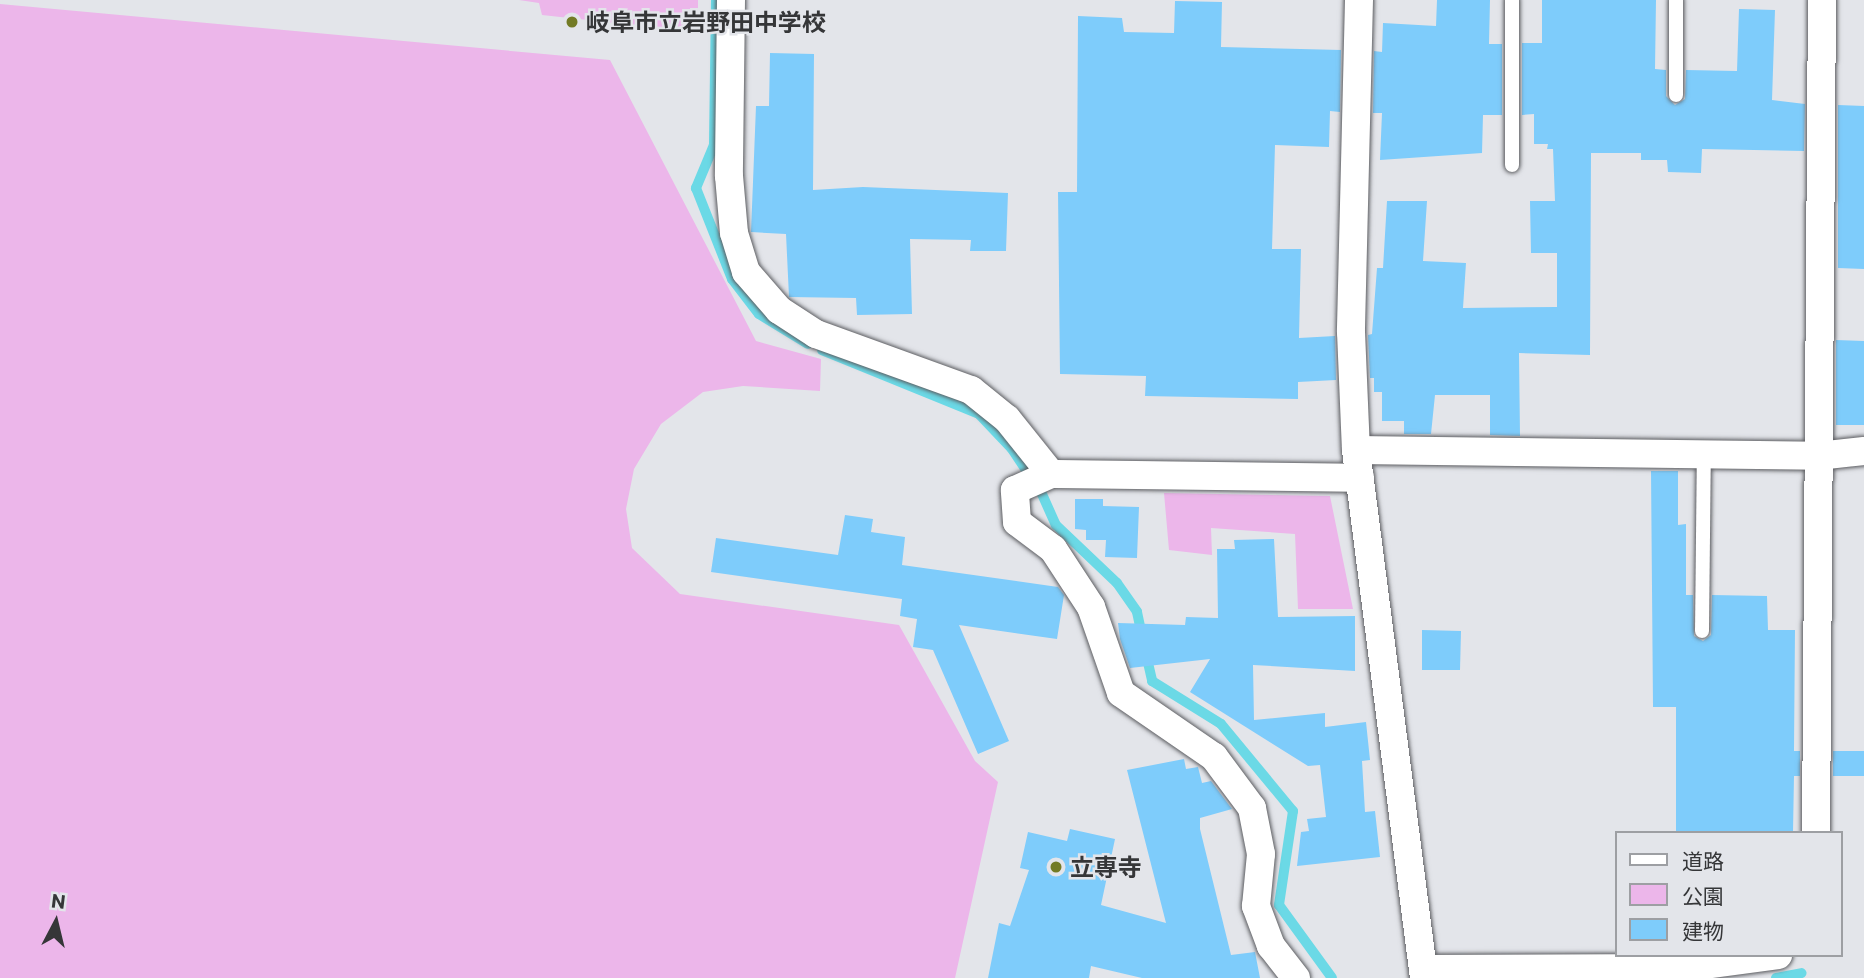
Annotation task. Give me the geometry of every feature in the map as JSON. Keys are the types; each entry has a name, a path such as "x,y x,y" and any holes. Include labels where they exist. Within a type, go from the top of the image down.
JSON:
{"street":[{"path":"731,0 729,176 734,233 746,272 779,310 817,334 971,390 1007,419 1041,478"},
{"path":"1359,0 1351,332 1356,450 1424,973 1681,968 1763,957"},
{"path":"1816,831 1822,0"},
{"path":"1356,450 1818,456 1864,452"},
{"path":"1296,978 1271,946 1256,906 1262,854 1252,808 1214,757 1146,715 1121,693 1091,607 1052,549 1017,522 1014,490 1041,478 1360,478"}],"lane":[{"path":"1512,0 1512,165"},
{"path":"1676,0 1676,95"},
{"path":"1702,631 1704,454"}],"green space":[{"path":"519,0 698,0 698,32 542,15 539,3"},
{"path":"0,4 610,60 756,341 821,359 820,391 743,386 703,392 661,424 634,469 626,509 632,548 680,594 899,625 975,761 998,782 955,978 0,978"},
{"path":"1164,493 1330,496 1353,609 1298,609 1295,534 1211,528 1212,555 1169,550"}],"building":[{"path":"1437,0 1490,0 1489,44 1502,44 1502,115 1483,115 1482,153 1380,160 1382,113 1373,113 1374,51 1382,52 1383,23 1436,26"},
{"path":"1542,0 1656,0 1655,69 1666,70 1666,96 1675,105 1685,99 1686,70 1737,71 1739,9 1775,10 1772,100 1805,104 1804,151 1702,149 1701,173 1668,172 1667,160 1641,160 1641,153 1591,153 1590,355 1519,353 1520,436 1490,435 1490,395 1435,395 1431,434 1404,434 1404,421 1382,421 1382,392 1374,392 1374,378 1370,378 1368,335 1372,334 1377,268 1383,268 1387,201 1427,201 1423,261 1466,263 1463,308 1557,307 1557,253 1531,253 1530,201 1555,201 1553,149 1547,149 1548,144 1534,144 1534,114 1522,115 1522,43 1542,43"},
{"path":"1175,1 1222,2 1221,47 1341,50 1340,112 1330,111 1329,147 1275,145 1272,249 1301,249 1299,338 1335,336 1336,380 1298,382 1298,399 1145,396 1146,376 1060,374 1058,192 1077,192 1078,16 1122,18 1124,32 1174,33"},
{"path":"770,53 814,54 813,190 863,187 1008,193 1006,251 970,251 971,240 910,239 912,314 857,315 856,298 789,297 786,234 751,232 756,106 769,106"},
{"path":"1838,105 1864,106 1864,269 1838,268"},
{"path":"1836,340 1864,341 1864,425 1836,425"},
{"path":"1651,471 1678,471 1678,525 1686,524 1686,595 1693,595 1694,636 1703,641 1711,635 1712,595 1767,596 1768,630 1795,630 1794,751 1800,751 1800,776 1794,776 1793,831 1676,831 1676,707 1653,707"},
{"path":"1075,499 1103,499 1103,506 1139,507 1137,558 1105,557 1106,540 1086,540 1086,530 1075,529"},
{"path":"845,515 873,519 871,532 905,537 902,565 1058,587 1064,595 1057,639 959,625 1009,741 978,754 933,650 913,647 917,619 900,616 902,599 711,572 716,538 838,555"},
{"path":"1274,539 1278,617 1355,616 1355,671 1253,665 1254,720 1325,713 1325,727 1366,722 1370,760 1362,761 1365,812 1375,811 1380,857 1297,866 1301,832 1309,831 1307,819 1326,817 1320,765 1308,766 1190,692 1210,659 1130,668 1120,639 1118,623 1185,625 1186,617 1218,618 1217,549 1235,549 1234,540"},
{"path":"1422,630 1461,631 1460,670 1422,670"},
{"path":"1833,751 1864,751 1864,776 1833,776"},
{"path":"1184,759 1186,769 1198,767 1202,783 1211,781 1232,809 1200,818 1200,829 1231,955 1255,952 1260,978 1142,978 1091,966 1089,978 988,978 999,923 1010,926 1029,870 1020,868 1028,832 1067,841 1070,829 1115,839 1101,905 1166,923 1127,770"}],"waterway":[{"path":"716,0 714,145 696,188 732,279 759,314 808,344"},
{"path":"822,350 979,414 1012,449 1042,494 1056,525 1117,583 1137,612 1142,636"},
{"path":"1146,654 1152,681 1221,724 1293,811 1279,905 1332,978"},
{"path":"1776,978 1802,973"}],"place":[{"name":"岐阜市立岩野田中学校","path":"572,22"},
{"name":"立専寺","path":"1056,867"}]}
